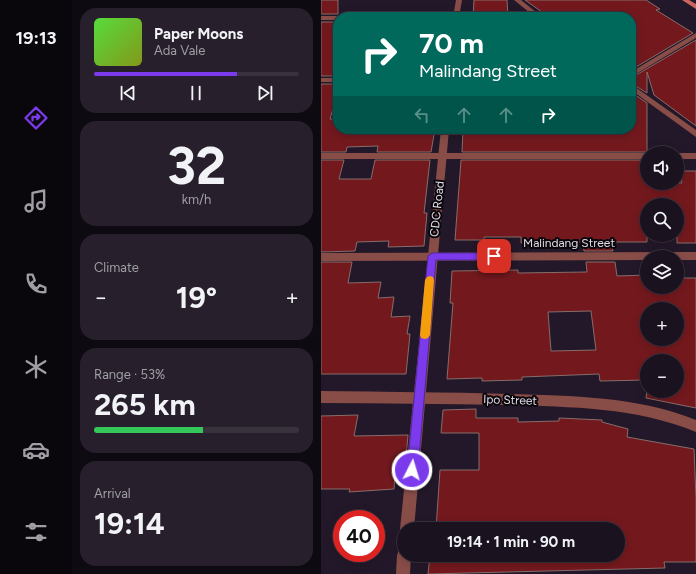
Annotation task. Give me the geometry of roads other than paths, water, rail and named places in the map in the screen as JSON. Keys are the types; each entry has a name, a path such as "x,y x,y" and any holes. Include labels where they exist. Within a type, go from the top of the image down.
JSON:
{"main road":[{"path":"685,0 696,7"}],"street":[{"path":"457,12 459,0"},
{"path":"517,0 533,12"},
{"path":"321,18 333,18"},
{"path":"636,72 696,35"},
{"path":"321,80 333,80"},
{"path":"636,90 696,134"},
{"name":"CDC Road","path":"408,522 445,134"},
{"path":"321,156 640,156"},
{"path":"684,156 696,156"},
{"name":"Malindang Street","path":"321,257 696,256"},
{"name":"Ipo Street","path":"321,397 419,397 593,402 643,410 683,419 696,426"},
{"path":"403,574 404,562"}]}
